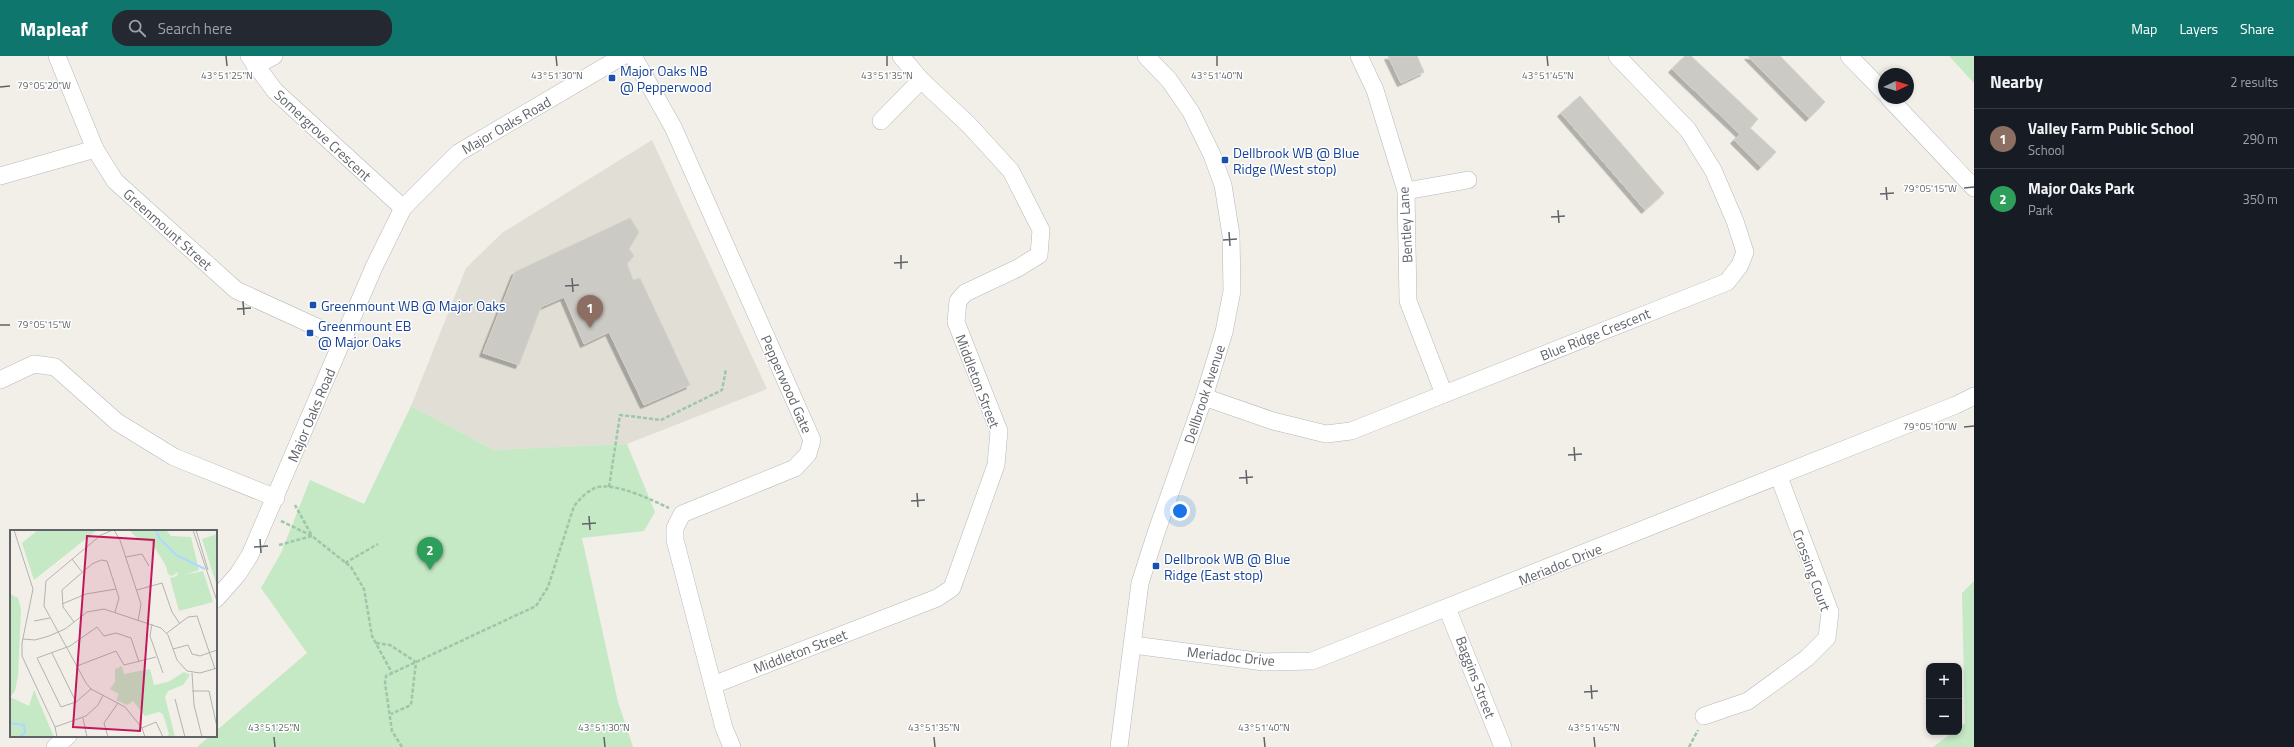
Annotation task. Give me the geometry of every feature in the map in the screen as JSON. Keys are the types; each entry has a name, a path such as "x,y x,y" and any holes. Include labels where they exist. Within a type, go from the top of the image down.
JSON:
{"street":[{"name":"Greenmount Street","path":"57,56 95,149 115,181 236,290 343,339"},
{"path":"252,61 274,56"},
{"name":"Major Oaks Road","path":"217,598 238,574 250,555 276,498 374,268 403,208 458,152 623,56"},
{"name":"Pepperwood Gate","path":"633,56 673,127 812,440 808,454 795,468 682,514"},
{"name":"Middleton Street","path":"713,684 937,598 952,588 996,465 998,431 956,322 958,301 965,293 1018,268 1039,255 1041,230 1011,171 969,125 922,80 901,56"},
{"name":"Dellbrook Avenue","path":"1119,747 1140,583 1156,532 1204,397 1224,332 1232,290 1231,235 1223,185 1212,154 1191,112 1169,80 1146,56"},
{"name":"Bentley Lane","path":"1359,56 1375,90 1406,191 1408,301 1444,394"},
{"name":"Blue Ridge Crescent","path":"1204,397 1273,421 1326,434 1351,431 1727,282 1740,265 1744,252 1735,221 1713,170 1688,130 1616,56"},
{"path":"1850,56 1878,86"},
{"name":"Somergrove Crescent","path":"252,61 275,90 403,208"},
{"path":"881,121 922,80"},
{"path":"1895,104 1974,188"},
{"path":"0,176 95,149"},
{"path":"1406,191 1468,180"},
{"path":"0,380 34,364 55,367 117,422 174,456 276,498"},
{"name":"Meriadoc Drive","path":"1133,644 1264,662 1312,661 1779,477 1956,405 1974,396"},
{"name":"Crossing Court","path":"1704,716 1748,701 1807,658 1827,638 1830,612 1786,500 1779,477"},
{"path":"682,514 675,528 675,540 724,728 732,747"},
{"name":"Baggins Street","path":"1447,608 1503,747"},
{"path":"56,747 67,737"}],"path":[{"path":"609,486 620,415 661,420 722,390 726,369"},
{"path":"402,747 392,731 391,714 385,683 386,676 536,606 548,587 574,506 581,497 596,488 609,486 642,496 682,514"},
{"path":"295,505 312,536"},
{"path":"269,514 312,536 351,568 364,589 372,636 392,674"},
{"path":"279,545 312,536"},
{"path":"345,563 378,544"},
{"path":"375,643 390,645 416,662"},
{"path":"391,714 411,705 416,662"},
{"path":"1689,747 1704,716"}],"shaded area":[{"path":"652,140 767,389 627,444 494,450 411,406 466,268 502,233"}],"green space":[{"path":"1949,56 1974,56 1974,83"},
{"path":"411,406 494,450 627,444 655,512 644,531 582,538 618,702 633,747 197,747 209,737 217,737 217,730 307,653 261,588 281,553 310,480 364,504"},
{"path":"1974,581 1974,747 1933,747 1949,735 1962,735 1962,726 1965,723 1962,593"}],"building":[{"path":"1388,56 1417,56 1424,72 1401,83"},
{"path":"1685,56 1691,56 1758,119 1750,128 1776,152 1761,167 1734,140 1740,134 1672,69"},
{"path":"1748,56 1780,56 1825,102 1809,118"},
{"path":"1580,96 1664,193 1645,210 1561,113"},
{"path":"630,218 639,232 629,249 634,256 627,263 633,280 640,278 690,385 644,405 609,332 584,344 564,297 541,307 519,365 483,353 515,272"}],"place":[{"name":"Major Oaks NB @ Pepperwood","path":"612,78"},
{"name":"Dellbrook WB @ Blue Ridge (West stop)","path":"1225,160"},
{"name":"Greenmount WB @ Major Oaks","path":"313,305"},
{"name":"Valley Farm Public School","path":"590,328"},
{"name":"Greenmount EB @ Major Oaks","path":"310,333"},
{"name":"Dellbrook WB @ Blue Ridge (East stop)","path":"1156,566"},
{"name":"Major Oaks Park","path":"430,570"}]}
